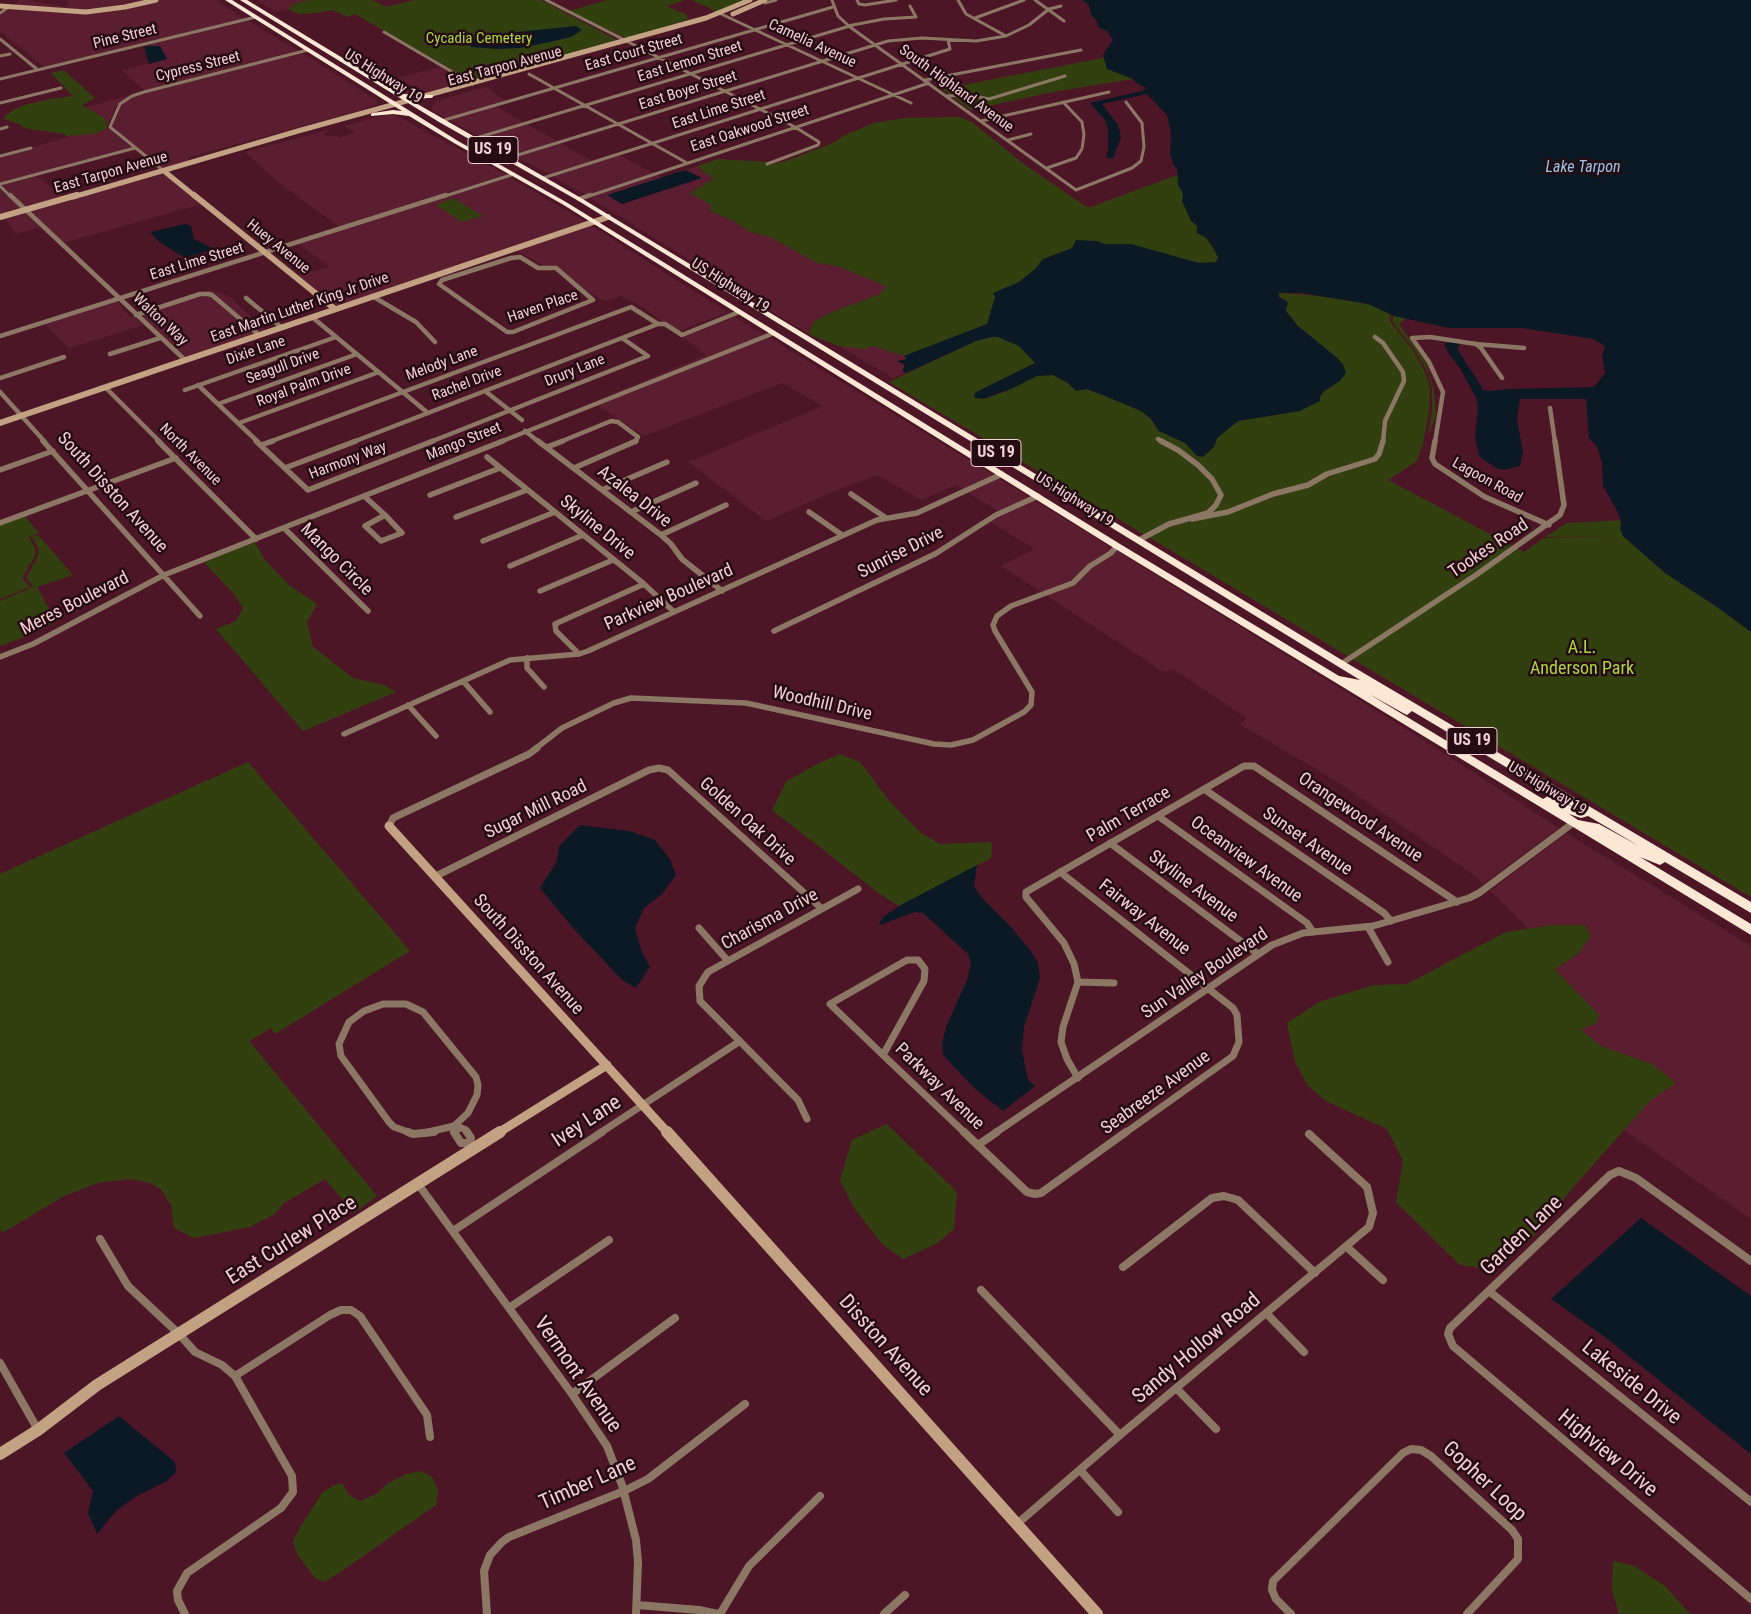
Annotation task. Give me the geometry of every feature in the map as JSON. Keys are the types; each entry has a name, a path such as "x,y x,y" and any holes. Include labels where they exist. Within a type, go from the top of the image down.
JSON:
{"highway":[{"name":"US Highway 19","path":"228,0 415,116 593,221 1117,546 1751,930"},
{"name":"US Highway 19","path":"243,0 441,121 579,199 1341,664 1751,908"},
{"path":"240,7 266,14"},
{"path":"256,17 289,28"},
{"path":"399,95 414,97 431,96"},
{"path":"370,114 383,105 384,97"},
{"path":"427,112 428,104 441,98"},
{"path":"370,114 395,112 415,116"},
{"path":"484,157 514,168 526,168"},
{"path":"514,174 524,174 560,188"},
{"path":"695,284 718,293 742,307 758,308"},
{"path":"739,312 750,313 786,325"},
{"path":"808,354 839,366 852,365"},
{"path":"845,376 862,380 883,392 916,405"},
{"path":"944,437 997,463 1005,465 1014,464"},
{"path":"1002,474 1014,474 1029,482 1054,489"},
{"path":"1078,521 1122,539 1139,540"},
{"path":"1117,546 1143,552 1171,569 1210,584"},
{"path":"1233,616 1278,637 1314,658 1341,664"},
{"path":"1336,679 1356,682 1441,732 1478,745"},
{"path":"1500,779 1565,809 1582,814 1589,812"},
{"path":"1572,823 1595,827 1639,852 1701,878"}],"street":[{"path":"0,14 16,0"},
{"path":"0,6 86,12 116,9 156,0"},
{"path":"546,0 795,127 818,142 818,145 768,164"},
{"name":"East Tarpon Avenue","path":"413,103 431,96 719,14 750,0"},
{"path":"765,2 776,0"},
{"path":"832,0 833,7"},
{"path":"857,0 858,4 862,5 896,0"},
{"path":"958,0 966,14 1006,36"},
{"path":"975,18 1024,0"},
{"path":"1035,0 1050,9 1064,21"},
{"name":"East Tarpon Avenue","path":"586,58 728,16 765,2"},
{"name":"East Lemon Street","path":"473,139 850,27 884,19 916,17 910,6"},
{"name":"East Boyer Street","path":"508,158 875,45 908,38 981,41 1006,36 1050,9 1061,6"},
{"name":"South Highland Avenue","path":"833,7 838,16 850,27 1076,190 1132,168 1141,161 1144,147 1142,123 1126,102"},
{"name":"East Court Street","path":"441,121 833,7"},
{"name":"Camelia Avenue","path":"719,14 728,16 911,103"},
{"name":"Pine Street","path":"0,79 256,17"},
{"path":"384,32 473,84"},
{"path":"0,39 38,70"},
{"name":"East Lime Street","path":"543,178 950,49 948,40"},
{"name":"Cypress Street","path":"135,148 110,127 118,106 134,96 308,50"},
{"name":"East Oakwood Street","path":"579,199 927,82 1081,50"},
{"path":"0,56 10,54"},
{"path":"524,75 542,68 546,64"},
{"name":"East Tarpon Avenue","path":"524,75 539,71"},
{"path":"524,75 554,88 687,163"},
{"path":"947,96 969,95 989,99 1065,76"},
{"path":"0,103 60,88"},
{"name":"East Tarpon Avenue","path":"0,217 287,136 302,134 400,106 479,88"},
{"path":"981,121 1109,92"},
{"path":"1047,168 1076,158 1082,149 1084,135 1082,122 1063,102"},
{"path":"0,129 7,127"},
{"path":"1008,140 1030,134"},
{"path":"0,156 31,148"},
{"path":"0,185 135,148 164,171"},
{"name":"Huey Avenue","path":"164,171 335,309"},
{"name":"East Lime Street","path":"0,336 514,174"},
{"name":"Walton Way","path":"0,185 185,360"},
{"name":"East Martin Luther King Jr Drive","path":"0,423 608,217"},
{"name":"Haven Place","path":"520,257 538,268 556,268 594,299 590,303 513,332 504,332 439,284 442,280 471,271 511,258 520,257"},
{"path":"471,262 479,268"},
{"path":"463,265 471,271"},
{"path":"136,315 208,294 212,295 259,335"},
{"path":"372,296 416,322 435,342"},
{"path":"246,298 281,327"},
{"name":"Melody Lane","path":"261,445 631,307 658,324"},
{"path":"658,324 665,324 680,334 739,312"},
{"path":"312,317 428,412"},
{"name":"Rachel Drive","path":"285,468 658,324"},
{"name":"Mango Street","path":"164,575 774,333"},
{"name":"Dixie Lane","path":"185,390 336,337"},
{"path":"1139,540 1169,524 1228,512 1273,494 1308,485 1327,474 1375,459 1383,443 1385,421 1389,410 1404,381 1403,372 1383,343 1375,337"},
{"name":"Lagoon Road","path":"1524,348 1476,344 1430,337 1412,338 1429,362 1443,392 1432,458 1435,464 1485,496 1514,511 1549,525"},
{"path":"110,354 160,338"},
{"name":"Drury Lane","path":"510,410 648,356 622,338"},
{"path":"1476,344 1482,348 1502,378"},
{"name":"Seagull Drive","path":"218,404 357,354"},
{"path":"0,378 64,358"},
{"name":"Royal Palm Drive","path":"239,423 379,372"},
{"name":"Harmony Way","path":"198,385 308,490 510,410"},
{"name":"North Avenue","path":"106,388 256,539"},
{"path":"485,391 522,420"},
{"name":"South Disston Avenue","path":"0,392 200,616"},
{"name":"Tookes Road","path":"1341,664 1476,575 1549,525 1560,515 1564,507 1550,408"},
{"path":"547,447 611,421 618,422 638,437 634,442 574,468"},
{"name":"Azalea Drive","path":"525,431 671,544 682,559 722,591"},
{"path":"1158,440 1187,456 1212,478 1219,489 1221,495 1216,505 1208,513 1192,519"},
{"path":"0,470 53,451"},
{"name":"Skyline Drive","path":"487,457 644,584 674,612"},
{"path":"0,522 176,458"},
{"path":"602,490 667,462"},
{"path":"430,495 500,468"},
{"name":"Parkview Boulevard","path":"344,734 506,662 528,658 579,654 877,520 917,513 1002,474"},
{"path":"631,512 696,483"},
{"path":"456,517 527,490"},
{"path":"851,494 886,518"},
{"path":"364,496 385,515 403,532 398,536 380,541 364,526 385,515"},
{"name":"Sunrise Drive","path":"774,631 935,554 996,515 1038,496"},
{"path":"661,536 726,505"},
{"path":"483,541 555,512"},
{"path":"809,512 842,536"},
{"name":"Mango Circle","path":"284,528 368,611"},
{"path":"510,566 583,535"},
{"name":"Woodhill Drive","path":"389,826 393,818 528,754 562,728 614,703 631,698 746,703 934,744 959,744 973,740 1024,712 1031,704 1032,699 1032,692 995,631 993,625 997,616 1011,606 1073,583 1090,566 1111,553 1117,546"},
{"path":"540,591 613,560"},
{"name":"Meres Boulevard","path":"0,657 32,644 164,575"},
{"path":"579,654 556,631 555,624 644,584"},
{"path":"528,658 527,668 544,687"},
{"path":"463,681 490,712"},
{"path":"408,705 436,736"},
{"name":"Palm Terrace","path":"1078,982 1072,957 1047,920 1026,897 1028,890 1244,766"},
{"name":"Orangewood Avenue","path":"1244,766 1254,766 1457,902"},
{"name":"Golden Oak Drive","path":"649,770 660,768 668,770 821,908"},
{"name":"Sugar Mill Road","path":"436,876 649,770"},
{"name":"Sunset Avenue","path":"1204,789 1384,913 1391,921"},
{"name":"Oceanview Avenue","path":"1158,816 1308,923 1313,932"},
{"name":"Sun Valley Boulevard","path":"978,1146 1258,954 1284,939 1313,932 1368,927 1457,902 1479,893 1572,823"},
{"name":"South Disston Avenue","path":"389,826 643,1106"},
{"name":"Skyline Avenue","path":"1110,843 1258,954"},
{"name":"Fairway Avenue","path":"1060,872 1209,988"},
{"name":"Charisma Drive","path":"740,1042 700,1001 698,991 700,982 708,972 858,888"},
{"path":"1368,927 1388,962"},
{"path":"699,928 728,961"},
{"name":"Parkway Avenue","path":"883,1054 924,981 926,973 923,965 918,960 907,960 830,1004 1027,1192"},
{"path":"1078,1078 1063,1051 1061,1032 1076,995 1078,982 1114,983"},
{"name":"Seabreeze Avenue","path":"1027,1192 1041,1193 1233,1056 1239,1042 1237,1015 1233,1008 1209,988"},
{"path":"456,1127 472,1107 478,1084 473,1072 423,1012 413,1006 392,1003 371,1008 349,1022 342,1034 339,1050 341,1056 394,1127 413,1134 431,1133 462,1127 471,1138 472,1145"},
{"path":"740,1042 798,1100 807,1119"},
{"name":"Ivey Lane","path":"453,1231 740,1042"},
{"name":"East Curlew Place","path":"0,1454 38,1430 97,1385 418,1184 472,1145 607,1066"},
{"name":"Disston Avenue","path":"643,1106 1097,1614"},
{"name":"Sandy Hollow Road","path":"1017,1524 1120,1434 1316,1274 1369,1227 1372,1208 1367,1187 1309,1134"},
{"name":"Garden Lane","path":"1449,1331 1610,1175 1623,1171 1636,1178 1751,1261"},
{"name":"Vermont Avenue","path":"418,1184 604,1440 624,1491 636,1540 638,1557 636,1609"},
{"path":"1123,1267 1212,1198 1224,1196 1238,1200 1316,1274"},
{"path":"100,1239 128,1286 180,1334 195,1352 225,1367 235,1376 292,1476 293,1492 281,1508 187,1574 180,1583 177,1591 178,1600 185,1614"},
{"path":"509,1308 610,1240"},
{"path":"1347,1247 1384,1280"},
{"path":"980,1290 1120,1434"},
{"name":"Lakeside Drive","path":"1490,1291 1751,1502"},
{"path":"235,1376 330,1315 341,1310 351,1310 360,1316 427,1415 430,1437"},
{"path":"1267,1314 1304,1352"},
{"path":"572,1394 675,1318"},
{"name":"Highview Drive","path":"1449,1331 1449,1338 1453,1346 1751,1599"},
{"path":"0,1363 38,1430"},
{"path":"1177,1389 1216,1429"},
{"name":"Timber Lane","path":"487,1614 484,1571 490,1555 502,1542 624,1491 660,1471 745,1404"},
{"name":"Gopher Loop","path":"1290,1614 1276,1599 1272,1590 1273,1581 1403,1453 1411,1449 1421,1450 1431,1456 1512,1530 1518,1539 1518,1559 1467,1614"},
{"path":"1080,1470 1118,1512"},
{"path":"636,1609 699,1610 719,1614 749,1566 820,1496"},
{"path":"884,1614 905,1595"}],"shaded area":[{"path":"19,0 63,6 70,5 66,0 153,0 87,11 13,5"},
{"path":"159,0 217,0 244,19 44,67 0,31 0,15 11,7 71,13 143,4"},
{"path":"256,0 308,0 294,4 289,9 276,12"},
{"path":"246,20 299,51 145,91 121,70 167,59 160,47 144,45"},
{"path":"301,52 376,100 377,104 359,111 189,157 187,160 189,162 164,169 112,127 120,106 135,96"},
{"path":"439,67 466,82 414,96 401,94 383,82"},
{"path":"487,87 505,101 446,118 431,110 435,101"},
{"path":"135,94 116,106 107,127 132,148 0,183 0,157 71,136 102,131 106,129 103,117 87,107"},
{"path":"496,106 524,123 479,136 449,120"},
{"path":"392,113 506,175 340,227 279,183 245,152 343,126 329,130 322,135 341,137 355,132 344,126"},
{"path":"527,124 557,141 513,155 482,138"},
{"path":"560,143 592,161 549,174 516,157"},
{"path":"619,155 653,173 586,195 552,176"},
{"path":"698,166 715,178 691,193 712,205 709,210 735,222 750,232 770,237 817,263 837,266 887,286 880,294 832,312 815,321 808,334 589,197 656,175 662,177 608,195 622,204 701,177 685,170"},
{"path":"161,173 202,204 63,243 29,210"},
{"path":"37,176 65,198 27,209 2,185"},
{"path":"509,177 586,222 336,307 298,275 329,267 298,243"},
{"path":"0,189 10,198 22,210 0,216"},
{"path":"24,212 40,227 16,234 4,217"},
{"path":"589,224 728,312 679,331 664,323 645,308 622,296 604,301 582,288 558,268 546,267 514,249"},
{"path":"210,290 230,297 266,331 260,333 215,294 200,293"},
{"path":"201,296 210,296 255,334 186,358 140,315"},
{"path":"116,300 130,317 133,316 143,325 70,348 71,350 44,323"},
{"path":"735,317 764,335 592,402 706,355 683,337"},
{"path":"768,337 1029,497 998,511 956,485 921,500 878,475 837,490 766,521 688,462 823,406 782,383 644,436 597,405"},
{"path":"839,346 864,349 873,346 904,356 916,367 893,378"},
{"path":"1034,500 1406,729 1559,828 1483,884 1473,874 1336,781 1240,724 1247,718 1173,669 1164,672 1001,566 1035,549 990,522"},
{"path":"1566,833 1751,946 1751,1219 1624,1130 1651,1100 1652,1064 1601,1046 1581,1029 1599,1014 1555,969 1578,954 1552,925 1529,929 1490,891"}],"green space":[{"name":"Cycadia Cemetery","path":"308,0 372,0 386,7 414,0 541,0 617,40 472,81 355,14 348,17 332,10 299,14 288,9 294,4"},
{"path":"608,0 685,0 667,6 687,15 687,18 691,19 626,38 569,11"},
{"path":"691,0 742,0 716,14 712,9"},
{"path":"1108,57 1133,79 1053,92 970,110 942,89"},
{"path":"64,70 95,98 82,105 103,117 107,122 106,129 92,134 67,136 24,128 19,124 4,119 6,115 15,109 25,105 73,96 51,73"},
{"path":"959,117 972,122 1025,165 1088,208 1182,173 1221,264 1199,263 1163,255 1072,248 995,321 904,356 873,346 864,349 839,346 808,334 815,321 832,312 880,294 886,286 837,266 817,263 770,237 750,232 735,222 709,210 711,205 690,193 714,178 698,166 717,159 768,162 765,164 768,165 786,161 833,143 845,135 874,123 906,118"},
{"path":"453,198 483,216 462,222 436,205"},
{"name":"A.L. Anderson Park","path":"1279,293 1320,296 1368,304 1386,311 1391,315 1389,320 1414,352 1425,372 1430,388 1429,411 1423,444 1417,461 1388,480 1524,552 1544,538 1623,536 1665,573 1751,632 1751,897 889,382 976,341 998,337 1019,346 1035,363 992,384 984,399 1011,389 1037,376 1053,375 1068,383 1076,391 1086,389 1141,411 1151,419 1159,431 1185,443 1197,456 1210,452 1217,438 1238,421 1300,411 1320,397 1324,391 1332,387 1336,357 1298,326 1286,311 1285,299 1277,295"},
{"path":"1394,316 1406,318 1399,324 1426,362 1434,390 1436,416 1428,435 1432,411 1432,389 1428,372 1416,352 1392,321"},
{"path":"25,516 39,533 29,537 35,549 35,556 22,578 30,587 0,599 0,525"},
{"path":"1625,520 1625,536 1545,537 1567,523"},
{"path":"38,535 73,575 37,587 56,622 0,646 0,601 33,586 26,578 38,556 38,548 32,537"},
{"path":"255,542 264,559 289,585 317,604 307,622 313,647 353,678 384,685 396,692 303,731 216,629 236,621 243,608 233,593 204,562"},
{"path":"840,754 860,762 891,803 921,833 940,844 992,842 991,858 899,906 880,894 772,810 786,782 813,766"},
{"path":"248,762 410,951 275,1034 271,1028 249,1041 377,1196 354,1213 325,1179 284,1203 275,1214 250,1227 194,1238 174,1228 171,1205 161,1189 150,1183 129,1179 98,1183 64,1196 4,1232 0,1231 0,874"},
{"path":"1552,925 1585,925 1591,936 1578,954 1555,969 1599,1015 1596,1024 1581,1029 1601,1046 1652,1064 1676,1083 1651,1100 1576,1184 1536,1234 1494,1270 1460,1265 1396,1202 1403,1161 1387,1129 1326,1101 1308,1086 1295,1062 1287,1023 1319,1002 1373,985 1407,984 1506,932"},
{"path":"887,1124 957,1192 954,1229 936,1244 903,1259 882,1244 854,1208 840,1180 852,1140"},
{"path":"421,1471 432,1477 438,1490 436,1505 339,1573 324,1582 315,1578 297,1554 293,1542 322,1493 332,1486 342,1483 350,1496 360,1501 376,1494 387,1484 406,1474"},
{"path":"1613,1561 1634,1566 1665,1586 1690,1614 1619,1614 1612,1589"}],"water":[{"name":"Lake Tarpon","path":"1082,0 1751,0 1751,632 1665,573 1623,536 1617,511 1603,486 1602,462 1597,447 1589,438 1586,399 1520,399 1517,419 1523,452 1520,466 1504,470 1496,468 1479,456 1475,436 1478,409 1476,398 1460,368 1448,353 1444,343 1455,342 1459,344 1458,350 1483,390 1489,391 1594,387 1605,373 1602,356 1605,347 1593,339 1522,328 1448,328 1394,316 1368,304 1301,293 1279,293 1279,297 1288,302 1286,311 1298,326 1336,357 1343,364 1346,373 1340,381 1324,391 1320,401 1300,411 1238,421 1217,438 1214,447 1203,457 1197,456 1185,443 1159,431 1151,419 1141,411 1086,389 1076,391 1068,383 1053,375 1037,376 1011,389 983,399 975,398 976,392 1035,363 1019,346 998,337 976,341 906,373 902,371 905,365 897,361 907,359 904,356 987,324 995,297 993,293 1019,282 1035,269 1043,259 1072,248 1076,240 1097,241 1105,244 1131,244 1199,263 1216,262 1218,257 1212,246 1206,238 1197,233 1197,226 1191,221 1182,201 1183,194 1178,185 1177,169 1170,154 1171,133 1167,115 1147,94 1102,104 1119,126 1117,127 1121,137 1113,159 1106,157 1108,129 1105,120 1090,103 1142,91 1146,88 1133,79 1107,69 1103,55 1113,40 1107,31 1098,27 1097,21 1091,15 1089,5"},
{"path":"576,26 582,30 571,37 520,48 470,47 475,39 499,34"},
{"path":"160,46 167,59 149,64 144,47"},
{"path":"685,170 702,178 622,204 607,195"},
{"path":"185,224 191,226 194,239 214,249 185,258 158,241 150,232"},
{"path":"580,825 629,831 655,840 670,859 676,875 662,894 644,908 635,928 642,952 650,967 636,988 622,980 573,928 540,888 557,861 559,846"},
{"path":"977,865 974,886 982,898 1010,926 1031,951 1038,963 1040,978 1024,1027 1022,1050 1028,1080 1035,1086 1003,1111 974,1088 943,1055 942,1044 946,1027 967,980 971,963 968,954 923,913 915,912 880,925 879,923 884,916 899,906"},
{"path":"1641,1218 1751,1296 1751,1454 1605,1337 1551,1299"},
{"path":"119,1416 175,1462 176,1472 167,1481 135,1497 116,1511 97,1534 88,1513 93,1491 64,1453"}]}
